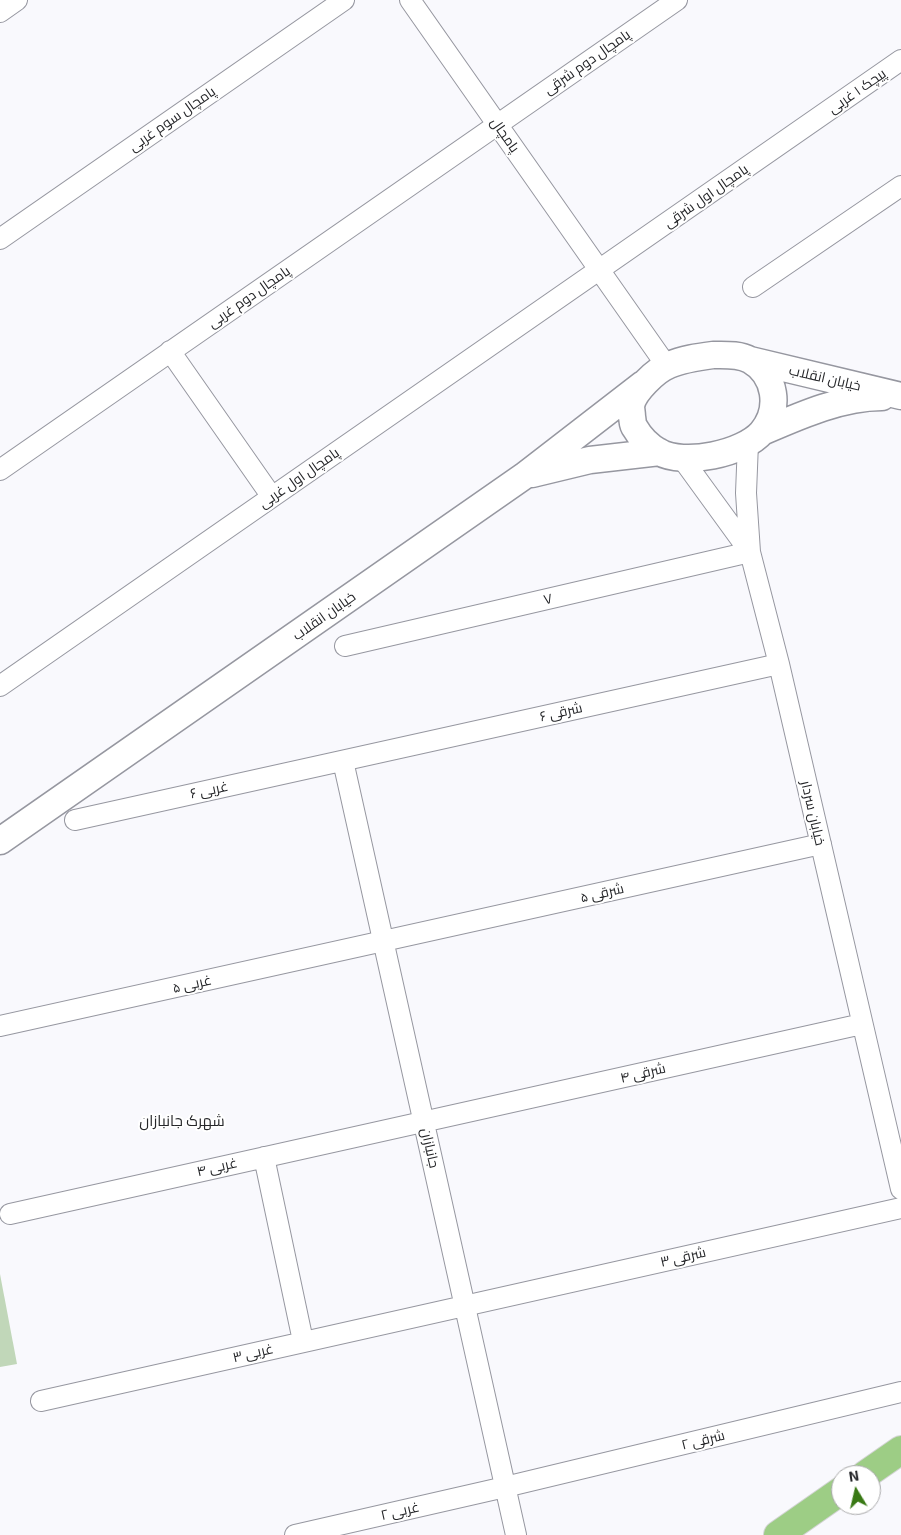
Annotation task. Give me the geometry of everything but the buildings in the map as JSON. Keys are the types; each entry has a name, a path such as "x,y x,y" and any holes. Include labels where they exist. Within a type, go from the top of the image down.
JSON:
{"main road":[{"path":"879,1465 901,1450"},
{"path":"778,1535 831,1498"}],"street":[{"path":"0,12 17,0"},
{"name":"پامچال سوم غربی","path":"0,239 344,0"},
{"name":"پامچال","path":"410,0 666,365"},
{"name":"پامچال دوم شرقی","path":"497,124 677,0"},
{"name":"پیچک ۱ غربی","path":"813,121 901,60"},
{"name":"پامچال اول شرقی","path":"599,270 813,121"},
{"name":"پامچال دوم غربی","path":"0,470 497,124"},
{"path":"752,287 901,186"},
{"name":"پامچال اول غربی","path":"0,686 599,270"},
{"path":"170,351 272,497"},
{"path":"670,455 643,439 633,426 631,404 643,384 666,365 690,358 713,355 735,355 750,360 766,374 772,388 774,404 770,418 755,438 746,493 750,552"},
{"name":"خیابان انقلاب","path":"750,360 901,396"},
{"name":"خیابان انقلاب","path":"0,841 524,476 643,384"},
{"path":"524,476 590,460 670,455 713,456 731,451 803,415 843,403 872,397 901,396"},
{"name":"خیابان سردار","path":"670,455 750,552 779,664 901,1190"},
{"name":"۷","path":"345,646 750,552"},
{"name":"۶ شرقی","path":"343,761 779,664"},
{"name":"۶ غربی","path":"75,820 343,761"},
{"name":"جانبازان","path":"343,761 516,1535"},
{"name":"۵ شرقی","path":"384,941 821,844"},
{"name":"۵ غربی","path":"0,1026 384,941"},
{"name":"۴ شرقی","path":"424,1122 862,1024"},
{"name":"۴ غربی","path":"10,1214 424,1122"},
{"path":"264,1157 303,1342"},
{"name":"۳ شرقی","path":"465,1305 901,1208"},
{"name":"۳ غربی","path":"41,1401 465,1305"},
{"name":"۲ شرقی","path":"505,1487 901,1392"},
{"name":"۲ غربی","path":"296,1535 505,1487"}],"green space":[{"path":"0,1274 17,1364 0,1367"}],"district":[{"name":"شهرک جانبازان","path":"182,1121"}]}
